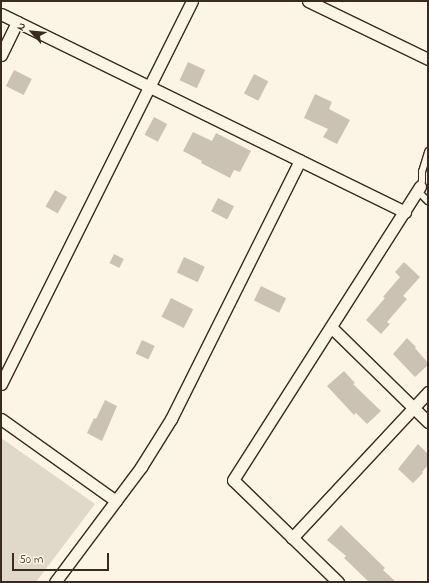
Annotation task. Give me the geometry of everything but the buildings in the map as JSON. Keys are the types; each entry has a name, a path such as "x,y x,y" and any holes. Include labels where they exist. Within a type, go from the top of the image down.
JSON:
{"street":[{"path":"1,384 192,1"},
{"path":"308,1 428,59"},
{"path":"1,14 404,212"},
{"path":"1,55 17,22"},
{"path":"55,582 141,467 171,419 300,160"},
{"path":"338,582 233,480 419,189"},
{"path":"332,327 428,422"},
{"path":"292,538 428,392"},
{"path":"1,419 116,501"}],"lane":[{"path":"428,152 419,189 428,200"}],"shaded area":[{"path":"1,438 95,504 36,582 1,582"}]}
